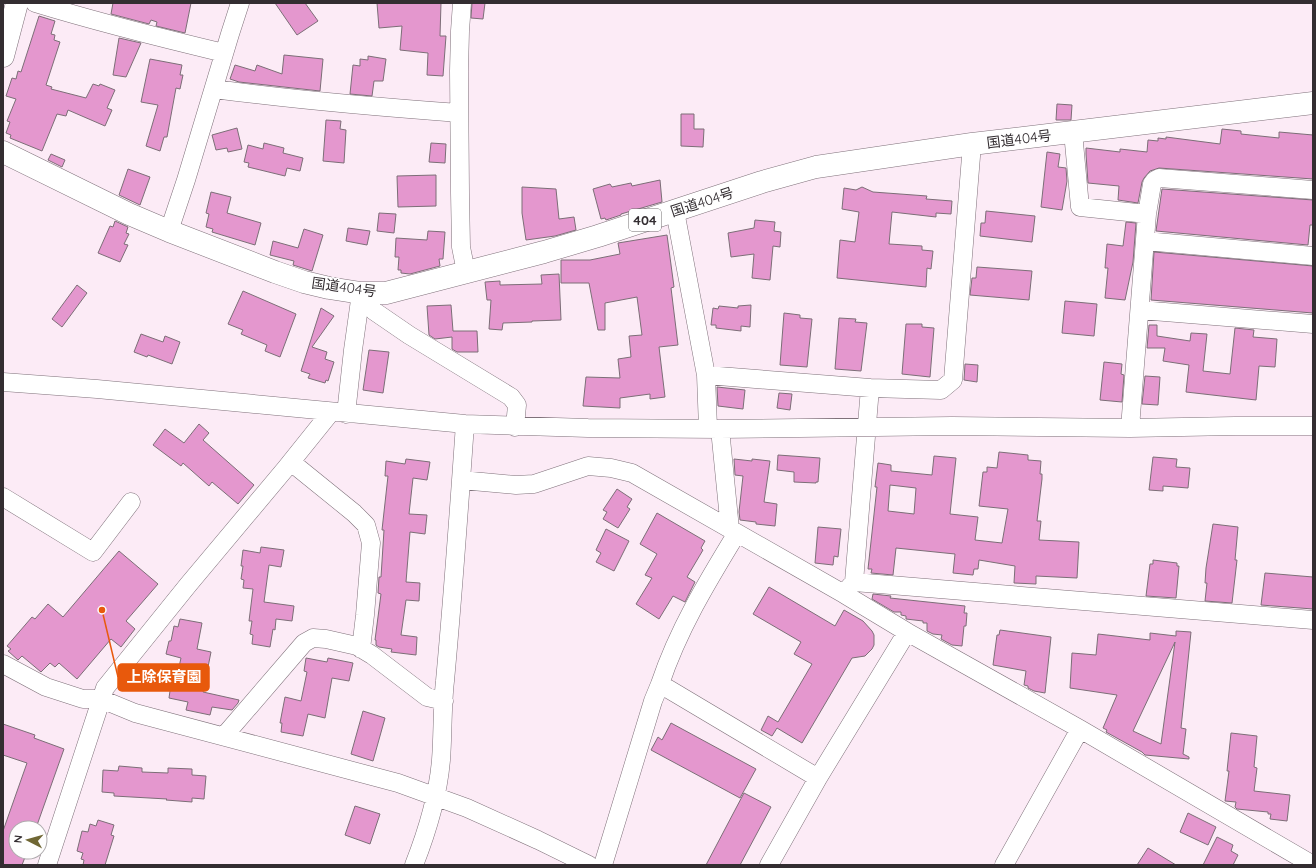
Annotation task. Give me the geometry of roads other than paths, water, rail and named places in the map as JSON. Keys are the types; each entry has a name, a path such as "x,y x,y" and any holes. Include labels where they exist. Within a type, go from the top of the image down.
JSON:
{"highway":[{"path":"3,56 17,3"},
{"name":"国道404号","path":"3,152 129,214 169,231 304,282 329,288 386,293 552,250 762,182 816,167 972,144 1313,103"}],"street":[{"path":"35,3 158,37 224,52"},
{"path":"169,231 240,3"},
{"path":"462,3 460,31 459,113 461,247 466,272"},
{"path":"214,89 345,104 459,113"},
{"path":"1073,132 1080,207 1147,214"},
{"path":"706,375 870,388 941,390 953,380 972,144"},
{"path":"1130,428 1147,214 1152,184 1155,180 1159,178 1313,190"},
{"path":"603,865 668,660 683,626 733,531 675,210"},
{"path":"1145,241 1313,256"},
{"path":"47,865 105,688 188,585 291,462 339,413 353,350 361,292"},
{"path":"361,292 374,311 409,335 510,397 517,405 515,427"},
{"path":"1140,310 1313,324"},
{"path":"3,382 97,389 339,413 515,427 714,429 952,426 1130,428 1313,426"},
{"path":"849,588 870,388"},
{"path":"414,865 422,843 435,796 441,761 444,700 465,424"},
{"path":"291,462 354,513 366,525 371,543 361,649"},
{"path":"461,480 516,485 534,484 588,466 611,468 632,473 733,531 849,588 907,632 1080,729 1313,865"},
{"path":"3,497 92,552 131,502"},
{"path":"849,588 1313,620"},
{"path":"769,865 818,778 907,632"},
{"path":"224,736 304,643 313,638 326,639 357,646 372,655 427,697 444,700"},
{"path":"3,664 46,686 83,699 101,699 135,713 398,783 467,808 589,865"},
{"path":"660,684 818,778"},
{"path":"1004,865 1080,729"}],"place":[{"name":"上除保育園","path":"102,610"}]}
